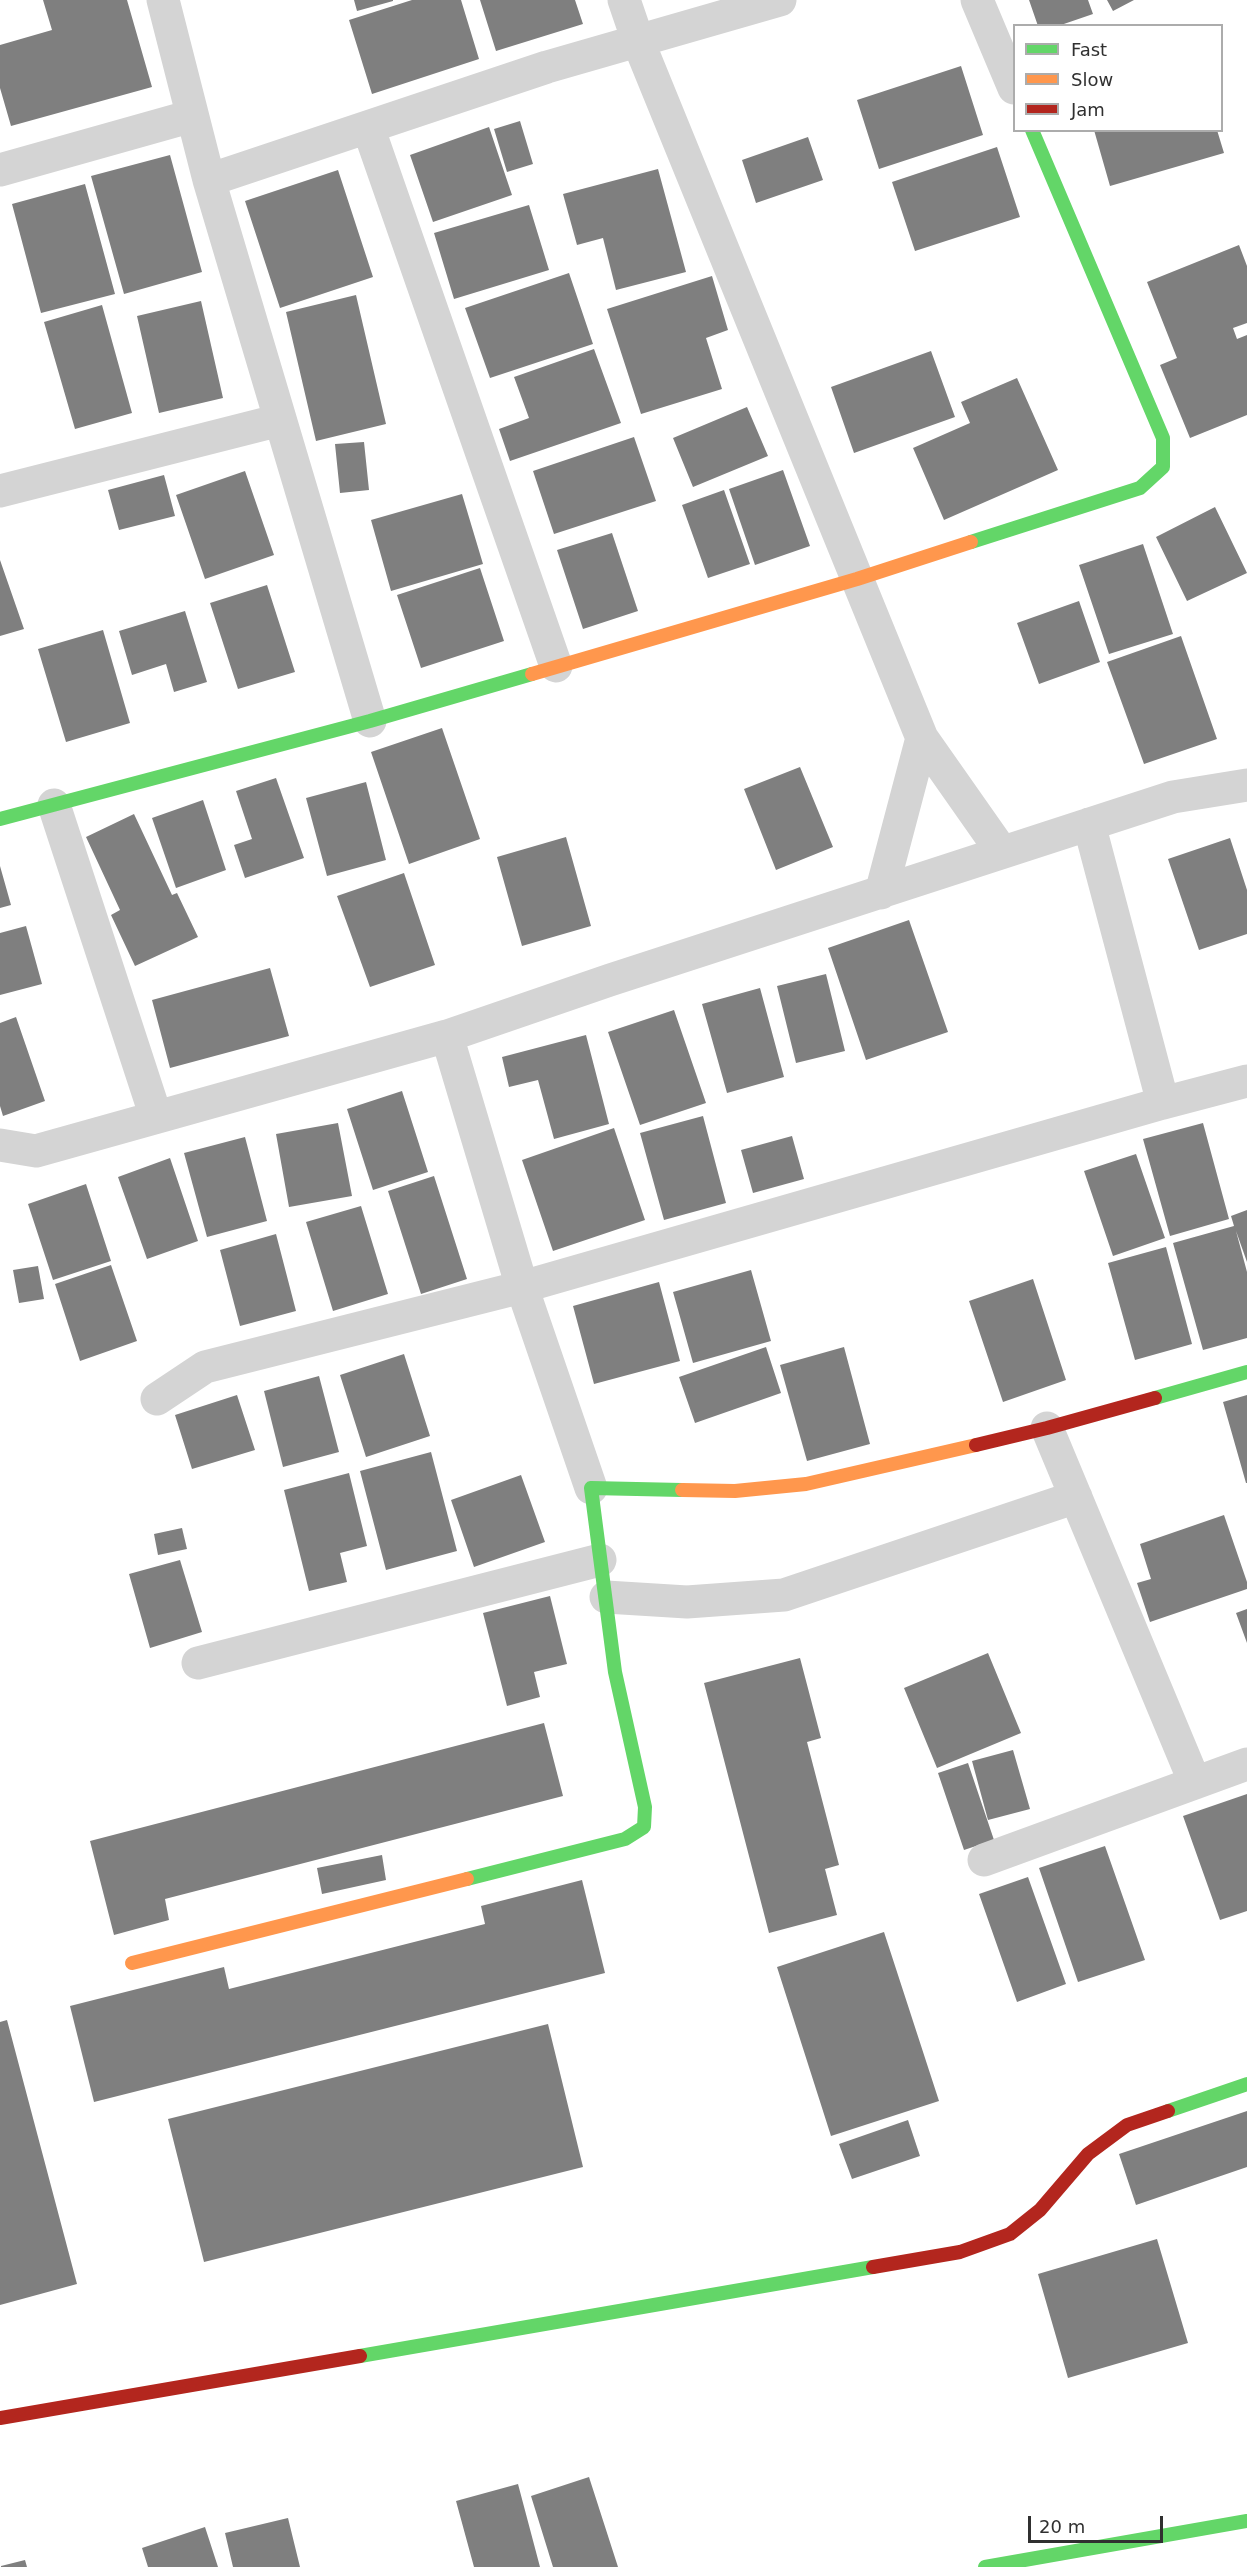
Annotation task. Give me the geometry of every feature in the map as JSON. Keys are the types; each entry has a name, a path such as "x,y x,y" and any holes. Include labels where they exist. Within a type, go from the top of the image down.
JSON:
{"street":[{"path":"163,0 209,180 370,721"},
{"path":"624,0 638,41 922,738 1002,852"},
{"path":"209,180 547,67 780,0"},
{"path":"977,0 1013,86"},
{"path":"0,170 192,116"},
{"path":"368,127 556,666"},
{"path":"0,819 370,721 857,579 1140,488 1163,466 1163,438 1033,132"},
{"path":"0,491 280,420"},
{"path":"881,893 922,738"},
{"path":"0,1145 36,1151 447,1036 609,980 1173,797 1247,784"},
{"path":"54,805 156,1118"},
{"path":"1089,824 1162,1103"},
{"path":"132,1963 625,1839 644,1827 645,1807 615,1672 591,1488 522,1287 447,1036"},
{"path":"157,1399 205,1367 522,1287 1162,1103 1247,1081"},
{"path":"591,1488 735,1491 806,1484 1047,1428 1247,1372"},
{"path":"1047,1428 1195,1783"},
{"path":"606,1597 687,1602 784,1595 1076,1497"},
{"path":"198,1663 600,1560"},
{"path":"984,1860 1247,1764"},
{"path":"0,2418 960,2252 1010,2234 1040,2210 1088,2154 1127,2125 1247,2084"},
{"path":"985,2567 1247,2521"}],"building":[{"path":"43,0 127,0 152,87 11,126 0,88 0,45 52,30"},
{"path":"354,0 393,0 393,1 357,11"},
{"path":"412,0 461,0 479,59 372,94 349,20"},
{"path":"480,0 575,0 583,24 496,51"},
{"path":"1029,0 1088,0 1093,14 1064,24 1037,24"},
{"path":"1107,0 1134,0 1113,11"},
{"path":"961,66 983,135 879,169 857,100"},
{"path":"520,121 533,164 507,172 494,129"},
{"path":"489,127 512,195 433,222 410,155"},
{"path":"1095,132 1218,132 1224,153 1110,186"},
{"path":"808,137 823,180 756,203 742,160"},
{"path":"997,147 1020,217 915,251 892,182"},
{"path":"170,155 202,272 124,294 91,176"},
{"path":"658,169 686,272 616,290 603,238 577,245 563,194"},
{"path":"338,170 373,277 280,308 245,201"},
{"path":"85,184 115,294 41,313 12,204"},
{"path":"529,205 549,270 454,299 434,233"},
{"path":"1239,245 1247,266 1247,323 1233,328 1237,339 1247,335 1247,415 1190,438 1160,365 1177,358 1147,282"},
{"path":"569,273 593,344 490,378 465,308"},
{"path":"712,276 728,330 706,338 722,389 641,414 607,309"},
{"path":"356,295 386,424 316,441 286,312"},
{"path":"201,301 223,398 159,413 137,316"},
{"path":"102,305 132,413 75,429 44,322"},
{"path":"594,349 621,423 510,461 499,429 529,418 514,377"},
{"path":"931,351 955,417 854,453 831,387"},
{"path":"1017,378 1058,470 944,520 913,448 970,423 961,402"},
{"path":"747,407 768,456 693,487 673,438"},
{"path":"634,437 656,501 554,534 533,471"},
{"path":"364,442 369,490 340,493 335,444"},
{"path":"783,470 810,546 755,565 729,489"},
{"path":"245,471 274,555 205,579 176,495"},
{"path":"164,475 175,516 119,530 108,490"},
{"path":"724,490 750,564 708,578 682,505"},
{"path":"462,494 483,564 391,591 371,520"},
{"path":"1215,507 1247,573 1187,601 1156,537"},
{"path":"612,533 638,611 583,629 557,550"},
{"path":"1143,544 1173,634 1109,654 1079,565"},
{"path":"0,560 24,629 0,636"},
{"path":"480,568 504,641 421,668 397,595"},
{"path":"267,585 295,672 238,689 210,603"},
{"path":"1079,601 1100,662 1039,684 1017,623"},
{"path":"185,611 207,682 174,692 166,664 132,675 119,631"},
{"path":"103,630 130,723 66,742 38,649"},
{"path":"1181,636 1217,739 1144,764 1107,662"},
{"path":"442,728 480,839 409,864 371,752"},
{"path":"800,767 833,847 776,870 744,789"},
{"path":"276,778 304,858 245,878 234,845 252,839 236,791"},
{"path":"366,782 386,860 327,876 306,798"},
{"path":"203,800 226,870 176,888 152,818"},
{"path":"134,814 172,895 177,893 198,937 135,966 111,915 120,910 86,837"},
{"path":"566,837 591,926 522,946 497,857"},
{"path":"1230,838 1247,890 1247,934 1199,950 1168,859"},
{"path":"0,866 11,905 0,908"},
{"path":"404,873 435,965 370,987 337,896"},
{"path":"909,920 948,1032 866,1060 828,948"},
{"path":"26,926 42,984 0,995 0,933"},
{"path":"270,968 289,1036 170,1068 152,1000"},
{"path":"826,974 845,1051 796,1063 777,986"},
{"path":"760,988 784,1077 727,1093 702,1004"},
{"path":"674,1010 706,1103 640,1125 608,1032"},
{"path":"16,1017 45,1101 3,1116 0,1106 0,1023"},
{"path":"586,1035 609,1124 554,1139 538,1080 509,1087 502,1057"},
{"path":"402,1091 428,1172 373,1190 347,1109"},
{"path":"703,1116 726,1203 664,1220 640,1133"},
{"path":"338,1123 352,1196 289,1207 276,1134"},
{"path":"1203,1123 1229,1219 1170,1236 1143,1139"},
{"path":"614,1128 645,1220 553,1251 522,1160"},
{"path":"792,1136 804,1179 753,1193 741,1150"},
{"path":"245,1137 267,1221 207,1237 184,1153"},
{"path":"1136,1154 1165,1238 1113,1256 1084,1171"},
{"path":"170,1158 198,1241 147,1259 118,1177"},
{"path":"434,1176 467,1279 421,1294 388,1191"},
{"path":"86,1184 111,1261 53,1280 28,1204"},
{"path":"361,1206 388,1294 333,1311 306,1222"},
{"path":"1247,1210 1247,1262 1236,1231 1247,1272 1247,1338 1203,1350 1173,1243 1234,1226 1231,1216"},
{"path":"276,1234 296,1311 240,1326 220,1250"},
{"path":"1166,1247 1192,1344 1135,1360 1108,1263"},
{"path":"111,1265 137,1341 80,1361 55,1284"},
{"path":"38,1266 44,1299 19,1303 13,1270"},
{"path":"751,1270 771,1341 693,1363 673,1292"},
{"path":"1033,1279 1066,1380 1003,1402 969,1301"},
{"path":"659,1282 680,1361 594,1384 573,1306"},
{"path":"766,1347 781,1393 695,1423 679,1377"},
{"path":"844,1347 870,1444 807,1461 780,1365"},
{"path":"404,1354 430,1436 366,1457 340,1375"},
{"path":"319,1376 339,1452 283,1467 264,1391"},
{"path":"237,1395 255,1450 192,1469 175,1415"},
{"path":"1247,1395 1247,1483 1246,1483 1223,1402"},
{"path":"431,1452 457,1551 386,1570 360,1471"},
{"path":"349,1473 367,1546 340,1553 347,1582 309,1591 284,1490"},
{"path":"521,1475 545,1542 474,1567 451,1500"},
{"path":"1224,1515 1247,1582 1247,1589 1150,1622 1137,1583 1151,1579 1140,1544"},
{"path":"182,1528 187,1549 158,1555 154,1534"},
{"path":"180,1560 202,1632 150,1648 129,1574"},
{"path":"550,1596 567,1664 534,1672 540,1697 507,1706 483,1613"},
{"path":"1247,1609 1247,1643 1236,1613"},
{"path":"988,1653 1021,1733 937,1768 904,1688"},
{"path":"800,1658 821,1738 807,1742 839,1865 825,1869 837,1915 769,1933 704,1683"},
{"path":"544,1723 563,1796 165,1899 169,1920 114,1935 90,1841"},
{"path":"1013,1750 1030,1809 988,1820 972,1761"},
{"path":"968,1763 994,1840 964,1850 938,1773"},
{"path":"1247,1794 1247,1911 1220,1920 1183,1816"},
{"path":"1105,1846 1145,1960 1078,1982 1039,1868"},
{"path":"382,1855 386,1880 322,1894 317,1868"},
{"path":"1028,1877 1066,1984 1017,2002 979,1894"},
{"path":"582,1880 605,1973 94,2102 70,2006 224,1967 229,1989 485,1924 481,1906"},
{"path":"884,1932 939,2101 831,2136 777,1967"},
{"path":"7,2020 77,2284 0,2305 0,2022"},
{"path":"548,2024 583,2167 204,2262 168,2119"},
{"path":"1247,2111 1247,2167 1136,2205 1119,2154"},
{"path":"908,2120 920,2156 852,2179 839,2144"},
{"path":"1157,2239 1188,2343 1068,2378 1038,2274"},
{"path":"589,2477 618,2567 553,2567 531,2496"},
{"path":"518,2484 540,2567 474,2567 456,2501"},
{"path":"288,2518 300,2567 233,2567 225,2533"},
{"path":"205,2527 218,2567 148,2567 142,2548"},
{"path":"25,2560 27,2567 1,2567 1,2566"}],"traffic: fast":[{"path":"971,542 1140,488 1163,467 1163,438 1033,132"},
{"path":"0,819 370,721 532,674"},
{"path":"1155,1398 1247,1372"},
{"path":"467,1879 625,1839 644,1827 645,1807 615,1672 591,1488 682,1490"},
{"path":"1168,2111 1247,2084"},
{"path":"360,2356 873,2267"},
{"path":"985,2567 1247,2521"}],"traffic: slow":[{"path":"532,674 857,579 971,542"},
{"path":"682,1490 735,1491 806,1484 976,1445"},
{"path":"132,1963 467,1879"}],"traffic: jam":[{"path":"976,1445 1155,1398"},
{"path":"873,2267 960,2252 1010,2234 1040,2210 1088,2154 1127,2125 1168,2111"},
{"path":"0,2418 360,2356"}]}
